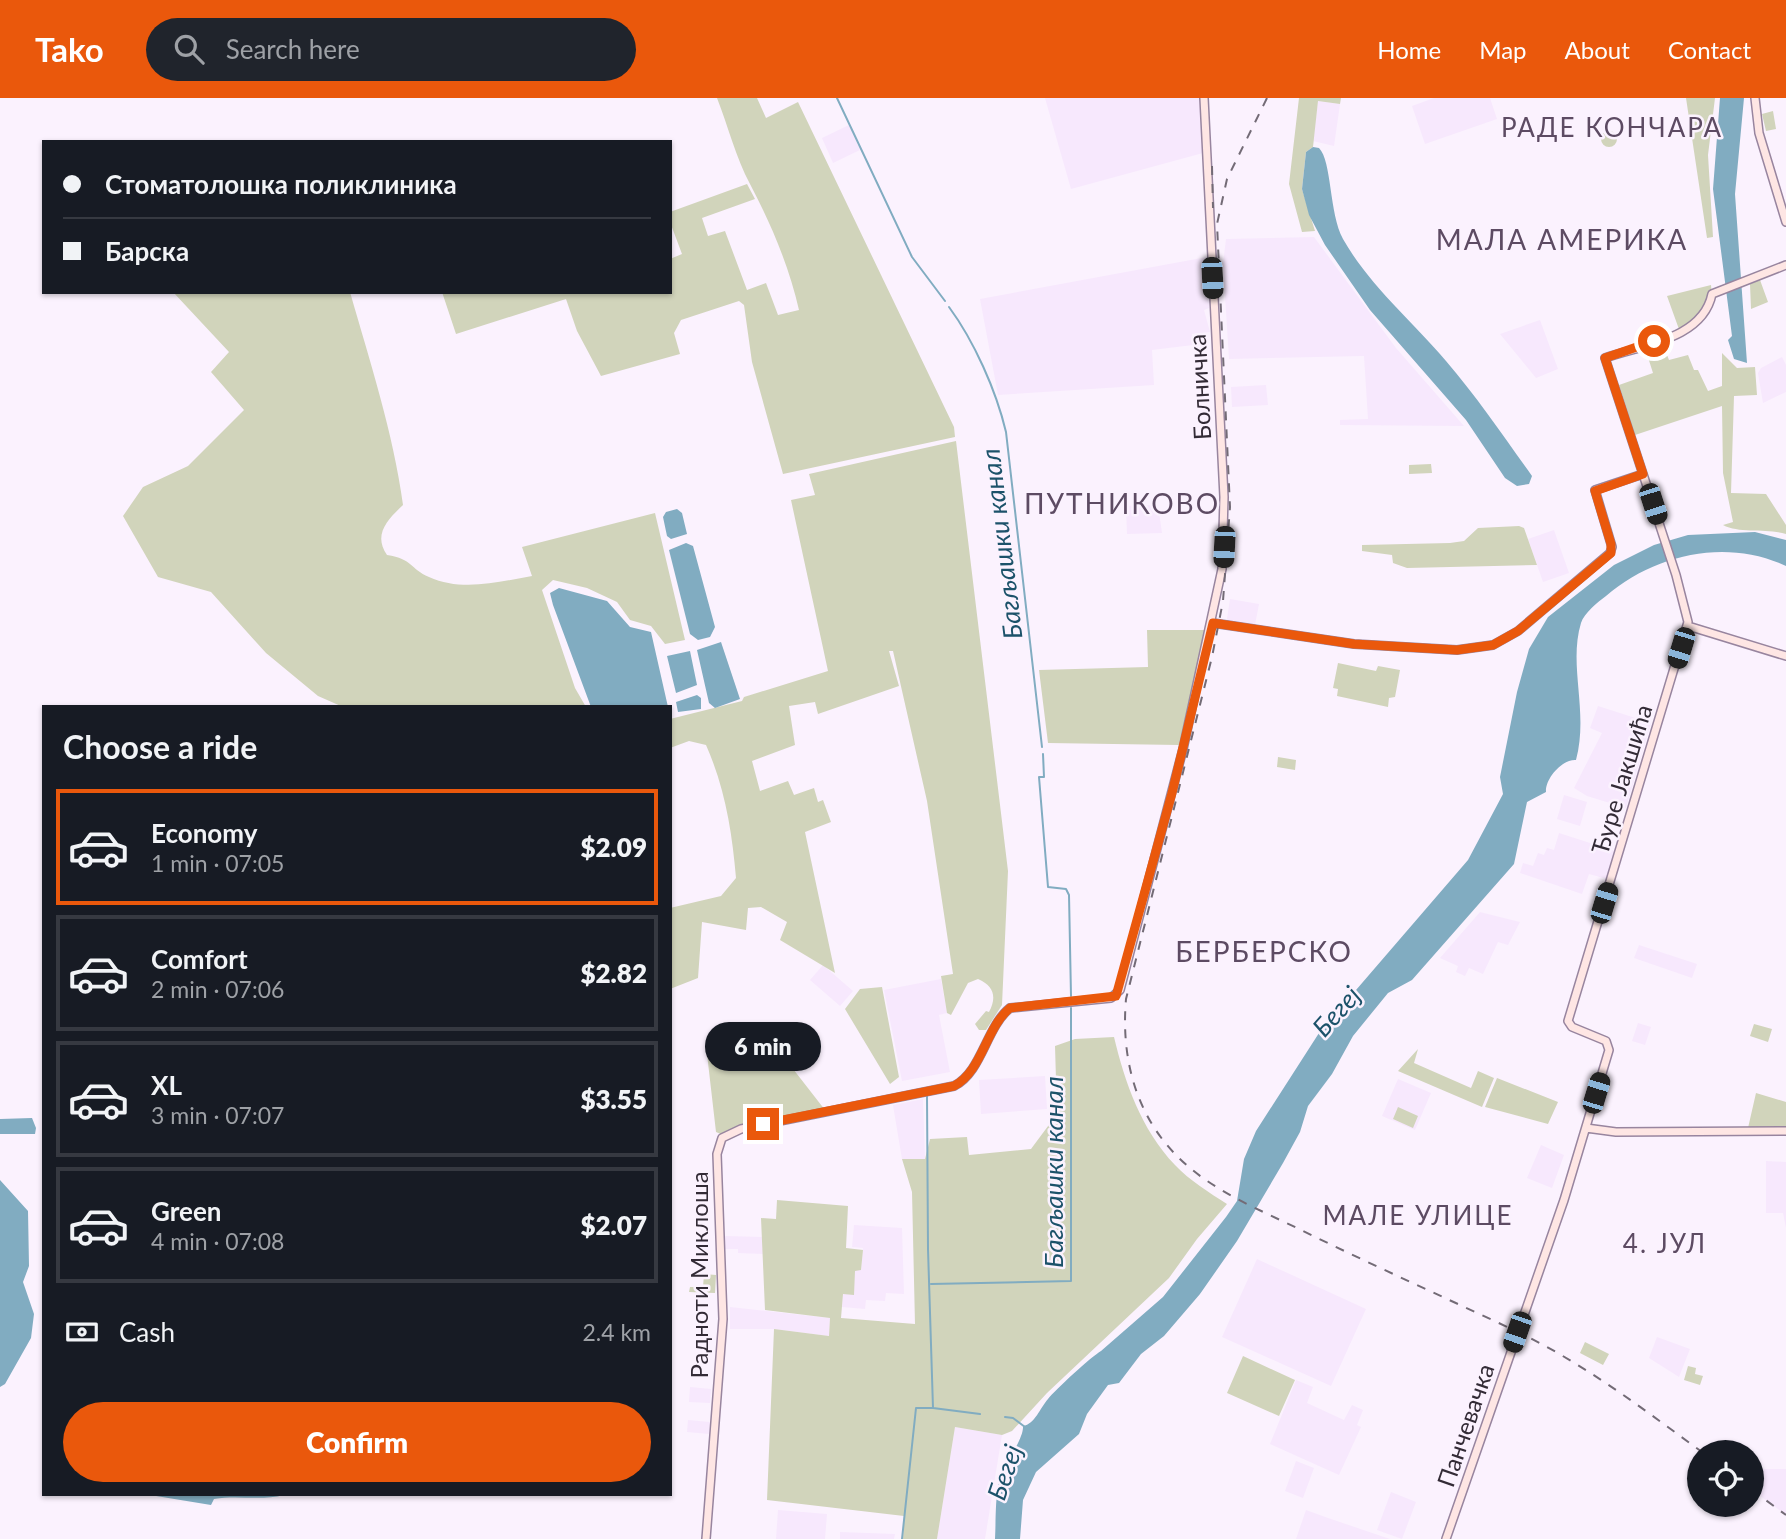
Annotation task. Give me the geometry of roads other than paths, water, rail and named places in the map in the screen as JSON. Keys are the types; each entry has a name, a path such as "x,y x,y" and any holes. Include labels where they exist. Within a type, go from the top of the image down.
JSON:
{"street":[{"name":"Болничка","path":"722,1138 741,1129 954,1086 967,1074 999,1018 1010,1008 1114,997 1120,988 1212,627 1222,569 1224,497 1204,98"},
{"path":"1755,98 1756,116 1786,222"},
{"path":"1786,265 1712,294 1707,312 1693,326 1605,358 1689,617 1688,626 1786,656"},
{"path":"1212,627 1354,644 1457,650 1493,645 1518,631 1612,550 1595,491 1643,474"},
{"name":"Ђуре Јакшића","path":"1608,1043 1568,1024 1688,626"},
{"name":"Панчевачка","path":"1446,1539 1564,1200 1609,1050 1608,1043"},
{"path":"1586,1128 1624,1132 1786,1131"},
{"name":"Радноти Миклоша","path":"706,1539 722,1327 717,1154 722,1138"}],"water":[{"path":"1720,98 1744,98 1735,194 1747,363 1734,359 1728,340 1732,336 1713,189"},
{"path":"1313,147 1319,148 1323,155 1338,228 1353,256 1469,389 1532,476 1529,484 1517,486 1505,478 1466,420 1370,310 1325,245 1309,215 1302,189 1306,152"},
{"path":"677,509 682,513 687,534 671,539 667,536 663,517 666,512"},
{"name":"Бегеј","path":"1755,532 1786,540 1786,566 1739,553 1692,555 1646,570 1599,601 1585,615 1578,639 1580,724 1576,760 1560,766 1548,781 1546,792 1527,802 1514,864 1412,980 1388,993 1353,1036 1332,1074 1308,1106 1300,1132 1237,1241 1200,1294 1164,1336 1141,1354 1119,1383 1108,1385 1087,1414 1079,1434 1036,1472 1023,1500 1020,1539 995,1539 999,1482 1023,1426 1034,1419 1048,1399 1090,1359 1163,1297 1226,1217 1237,1201 1244,1159 1256,1131 1319,1033 1468,860 1503,794 1500,777 1517,692 1529,649 1548,617 1614,565 1654,545 1688,535"},
{"path":"686,543 693,546 715,627 710,637 698,640 690,634 669,550"},
{"path":"559,588 607,601 630,627 651,632 668,705 590,705 550,593"},
{"path":"721,642 740,699 715,708 709,703 697,650"},
{"path":"690,651 697,685 676,693 667,656"},
{"path":"697,695 701,698 701,709 678,712 676,702"},
{"path":"32,1118 35,1134 0,1134 0,1119"},
{"path":"0,1180 28,1211 29,1266 23,1282 34,1314 31,1338 5,1384 0,1387"},
{"path":"156,1496 278,1496 214,1499 211,1505"}],"waterway":[{"name":"Багљашки канал","path":"837,98 912,257 945,301"},
{"name":"Багљашки канал","path":"949,307 983,366 1006,432 1042,747"},
{"name":"Багљашки канал","path":"1043,754 1044,777 1039,777 1048,887 1066,889 1069,895 1071,996"},
{"name":"Багљашки канал","path":"931,1284 1071,1281 1071,1008"},
{"name":"Багљашки канал","path":"927,1096 933,1408 980,1414"},
{"path":"902,1539 916,1408 932,1408"},
{"path":"1005,1417 1013,1418 1025,1427"}],"railway":[{"path":"1267,98 1227,179 1217,224 1230,507 1223,601 1212,657 1126,999 1126,1042 1134,1083 1150,1121 1162,1139 1189,1167 1219,1188 1266,1214 1520,1333 1614,1388 1687,1441"},
{"path":"1212,166 1213,208"},
{"path":"1764,1499 1786,1515"}],"district":[{"name":"РАДЕ КОНЧАРА","path":"1612,127"},
{"name":"МАЛА АМЕРИКА","path":"1562,239"},
{"name":"ПУТНИКОВО","path":"1122,503"},
{"name":"БЕРБЕРСКО","path":"1264,951"},
{"name":"МАЛЕ УЛИЦЕ","path":"1418,1215"},
{"name":"4. ЈУЛ","path":"1665,1243"}]}
